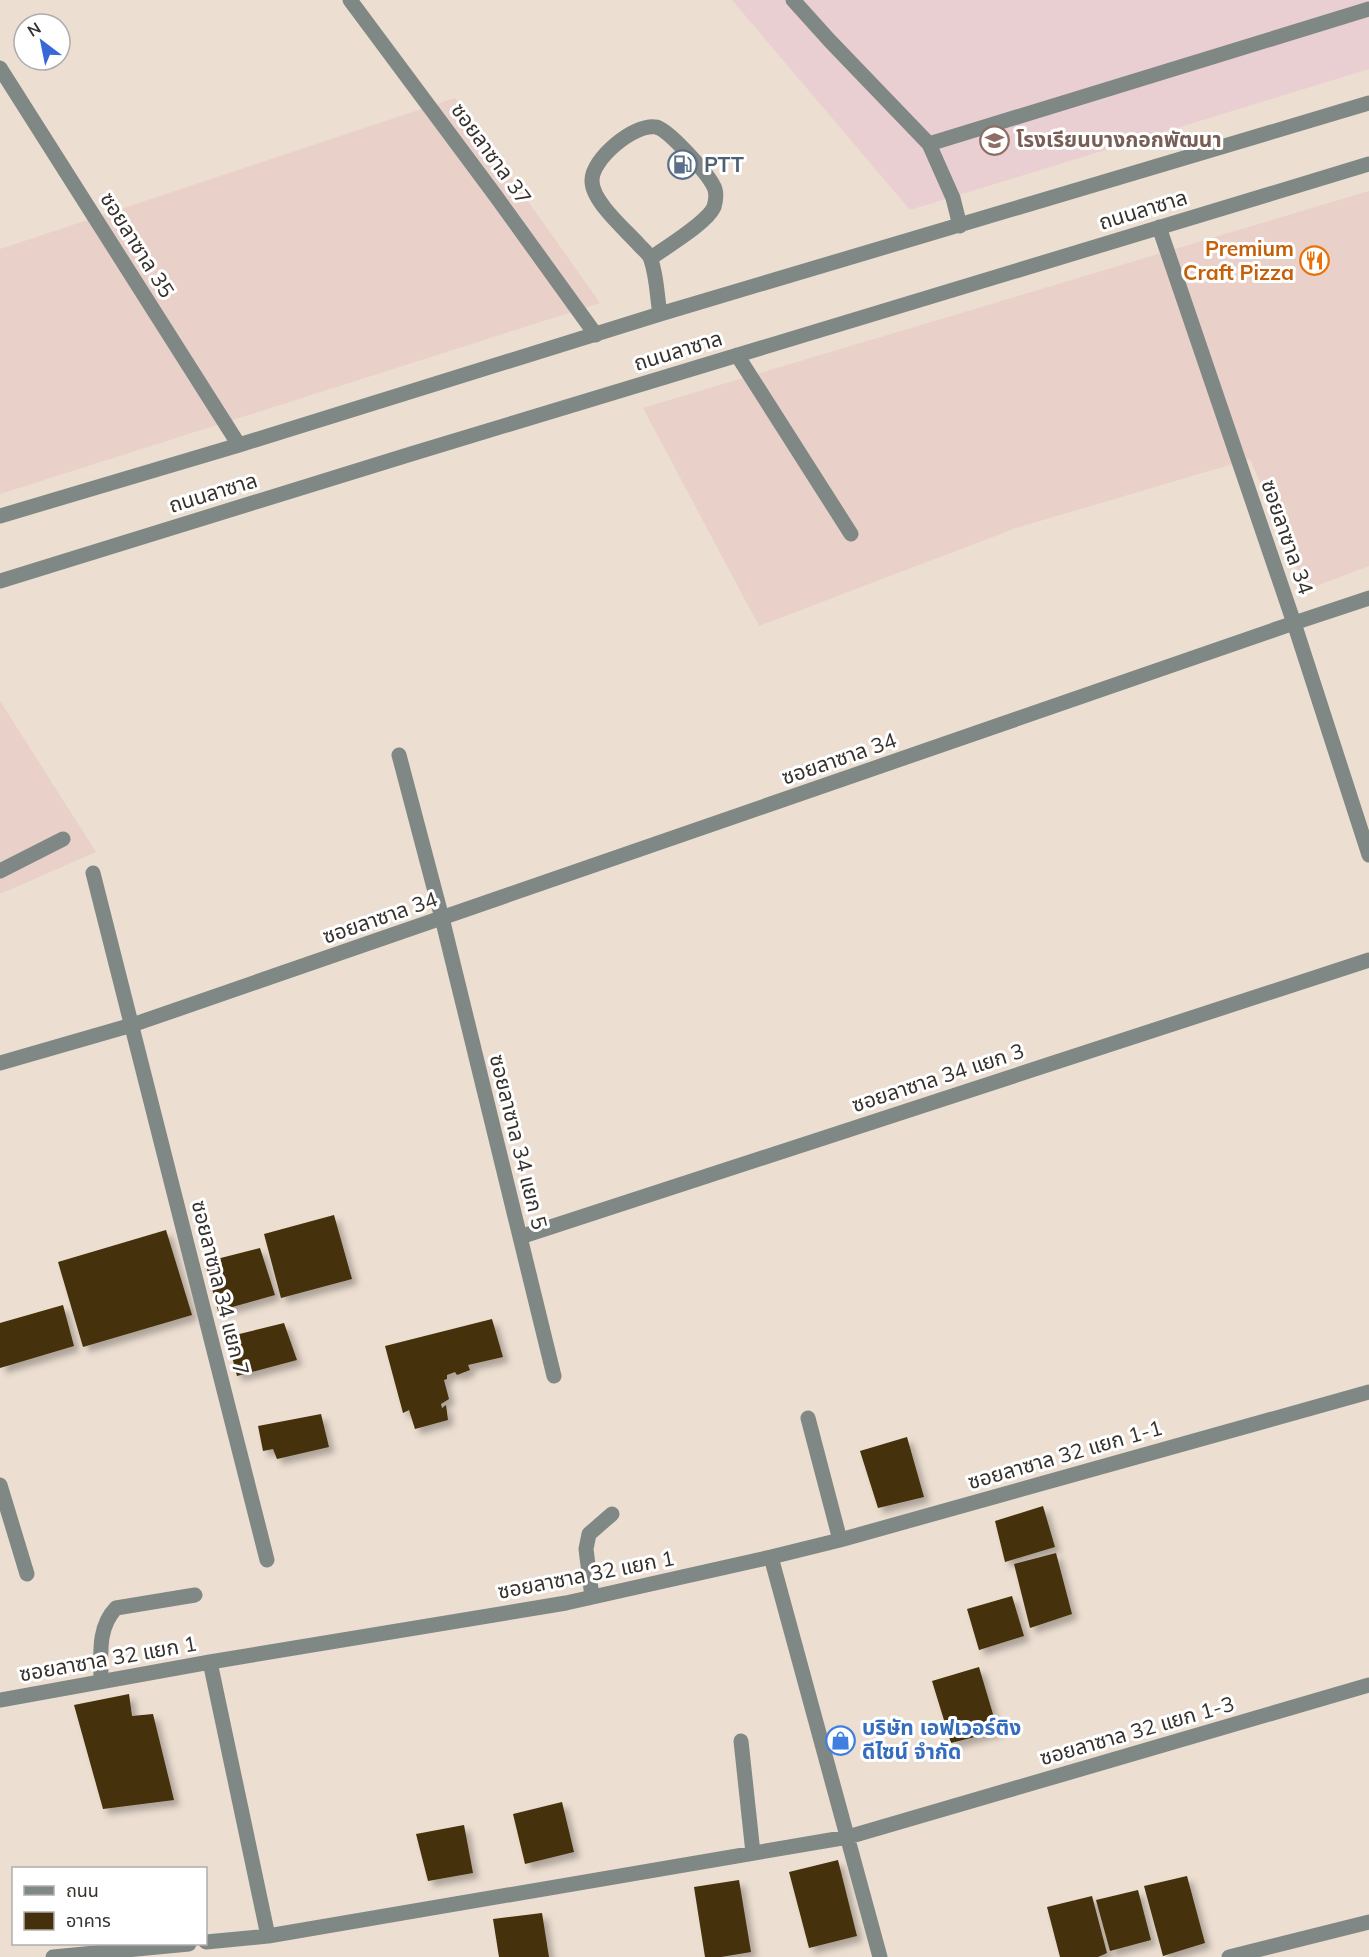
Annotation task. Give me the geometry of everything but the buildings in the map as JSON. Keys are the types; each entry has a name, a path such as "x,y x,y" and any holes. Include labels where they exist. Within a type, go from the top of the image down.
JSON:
{"street":[{"name":"ซอยลาซาล 37","path":"350,0 596,335"},
{"path":"793,0 928,144 953,198 960,226"},
{"path":"928,144 1369,9"},
{"name":"ซอยลาซาล 35","path":"0,68 239,445"},
{"name":"ถนนลาซาล","path":"0,516 239,445 660,314 1369,103"},
{"path":"651,258 706,219 714,208 716,197 714,186 674,138 658,127 644,127 614,146 600,160 593,172 592,184 599,200 651,258 660,314"},
{"name":"ถนนลาซาล","path":"0,581 1369,164"},
{"name":"ซอยลาซาล 34","path":"0,1063 132,1025 1294,623 1160,227"},
{"path":"737,356 851,534"},
{"path":"1369,598 1294,623 1369,855"},
{"name":"ซอยลาซาล 34 แยก 5","path":"399,755 442,918 554,1376"},
{"path":"0,871 63,839"},
{"name":"ซอยลาซาล 34 แยก 7","path":"93,873 267,1560"},
{"name":"ซอยลาซาล 34 แยก 3","path":"520,1237 1369,960"},
{"name":"ซอยลาซาล 32 แยก 1-1","path":"771,1557 840,1540 1369,1392"},
{"path":"808,1418 840,1540"},
{"path":"0,1485 27,1574"},
{"path":"592,1597 586,1549 589,1533 612,1514"},
{"path":"771,1557 880,1957"},
{"name":"ซอยลาซาล 32 แยก 1","path":"0,1700 210,1662 566,1603 771,1557"},
{"path":"101,1682 101,1637 108,1617 116,1608 195,1595"},
{"path":"210,1662 268,1936"},
{"name":"ซอยลาซาล 32 แยก 1-3","path":"207,1942 268,1936 848,1837 1369,1686"},
{"path":"741,1741 753,1853"},
{"path":"1229,1957 1369,1922"},
{"path":"53,1957 179,1945"}],"shaded area":[{"name":"โรงเรียนบางกอกพัฒนา","path":"732,0 1369,0 1369,69 910,210"},
{"path":"455,98 600,303 0,494 0,249"},
{"path":"1369,191 1369,566 1306,590 1250,459 1016,528 759,626 643,408"},
{"path":"0,701 96,852 0,894"}],"place":[{"name":"โรงเรียนบางกอกพัฒนา","path":"995,140"},
{"name":"PTT","path":"683,165"},
{"name":"Premium Craft Pizza","path":"1315,261"},
{"name":"บริษัท เอฟเวอร์ติง ดีไซน์ จำกัด","path":"841,1740"}]}
